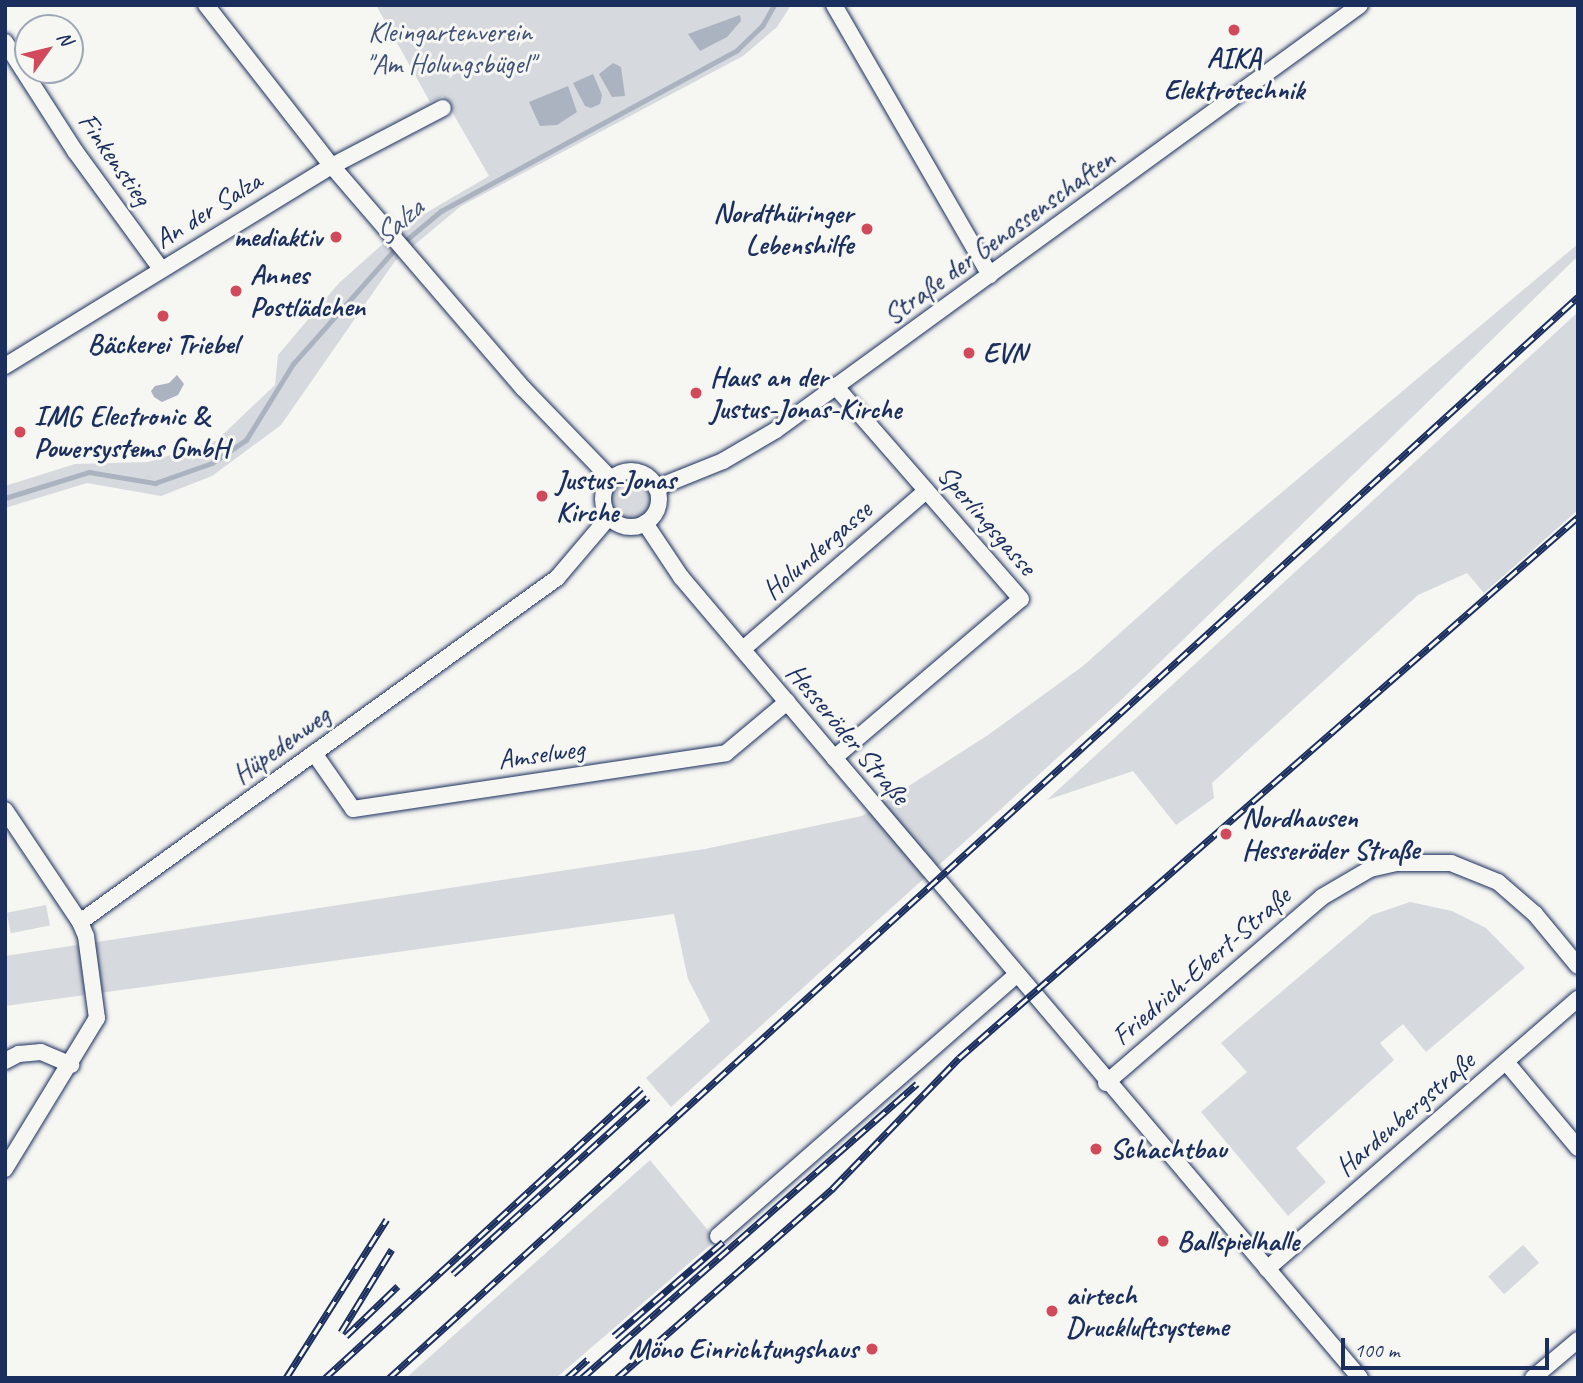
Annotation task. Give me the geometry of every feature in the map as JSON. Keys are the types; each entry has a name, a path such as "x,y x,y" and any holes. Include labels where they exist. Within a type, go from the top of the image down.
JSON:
{"street":[{"path":"206,5 332,166 523,388 611,479"},
{"path":"834,5 990,275"},
{"name":"Straße der Genossenschaften","path":"656,488 723,461 776,430 1360,5"},
{"name":"Finkenstieg","path":"5,42 75,151 161,270"},
{"name":"An der Salza","path":"5,366 332,166 443,108"},
{"name":"Sperlingsgasse","path":"834,758 1021,598 835,386"},
{"path":"626,471 638,472 656,488 658,506 645,523 621,526 609,517 603,498 611,479 626,471"},
{"name":"Holundergasse","path":"743,649 926,491"},
{"name":"Hüpedenweg","path":"80,922 557,578 609,517"},
{"name":"Hesseröder Straße","path":"645,523 681,578 1106,1083 1360,1378"},
{"name":"Amselweg","path":"314,753 353,809 726,753 787,702"},
{"path":"5,810 80,922 86,936 97,1018 71,1065 5,1169"},
{"name":"Friedrich-Ebert-Straße","path":"1106,1083 1322,897 1370,869 1395,863 1451,863 1498,882 1535,914 1578,966"},
{"path":"718,1236 1016,975"},
{"name":"Hardenbergstraße","path":"1267,1269 1578,999"},
{"path":"5,1061 19,1054 41,1052 71,1065"},
{"path":"1506,1062 1578,1148"},
{"path":"1534,1378 1578,1340"}],"green space":[{"name":"Kleingartenverein \"Am Holungsbügel\"","path":"376,5 791,5 777,27 743,56 461,206 395,261 281,425 212,476 161,496 87,483 5,508 5,486 75,464 148,462 216,441 275,385 278,355 339,283 402,227 489,176 443,96 430,102"},
{"path":"1578,244 1578,256 1118,703 671,1107 646,1078 710,1021 688,979 674,914 5,1006 5,956 705,849 862,816 988,735 1083,666 1213,550"},
{"path":"1578,312 1578,510 1484,593 1467,573 1418,595 1212,783 1214,798 1176,825 1133,771 1047,800"},
{"path":"632,477 647,483 653,498 647,513 632,519 617,513 611,498 617,483"},
{"path":"1410,902 1452,911 1486,928 1525,968 1426,1052 1403,1024 1380,1043 1394,1060 1296,1148 1326,1182 1288,1216 1201,1112 1247,1072 1221,1043 1372,915"},
{"path":"46,905 50,926 11,933 7,913"},
{"path":"650,1160 716,1240 556,1378 406,1378"},
{"path":"1523,1245 1539,1263 1504,1294 1488,1276"}],"shaded area":[{"path":"740,15 741,21 727,37 700,51 688,34"},
{"path":"613,63 621,67 625,96 612,97 599,74"},
{"path":"593,74 602,95 600,104 591,108 585,106 573,83"},
{"path":"568,86 577,112 557,125 540,126 529,102"},
{"path":"177,375 184,384 178,395 162,402 154,397 151,391 155,386 169,383"}],"waterway":[{"name":"Salza","path":"404,242 441,211 737,50 762,26 774,5"},
{"name":"Salza","path":"5,498 89,472 155,483 212,463 246,440 293,364 397,247"}],"railway":[{"path":"389,1378 1578,297"},
{"path":"617,1378 833,1188 959,1058 1578,517"},
{"path":"582,1378 917,1084"},
{"path":"325,1378 641,1088"},
{"path":"453,1274 648,1097"},
{"path":"286,1378 387,1219"},
{"path":"614,1336 723,1242"},
{"path":"341,1332 392,1249"},
{"path":"346,1336 398,1286"},
{"path":"567,1378 588,1359"}],"place":[{"name":"AIKA Elektrotechnik","path":"1234,30"},
{"name":"Nordthüringer Lebenshilfe","path":"867,229"},
{"name":"mediaktiv","path":"336,237"},
{"name":"Annes Postlädchen","path":"236,291"},
{"name":"Bäckerei Triebel","path":"163,316"},
{"name":"EVN","path":"969,353"},
{"name":"Haus an der Justus-Jonas-Kirche","path":"696,393"},
{"name":"IMG Electronic & Powersystems GmbH","path":"20,432"},
{"name":"Justus-Jonas Kirche","path":"542,496"},
{"name":"Nordhausen Hesseröder Straße","path":"1226,834"},
{"name":"Schachtbau","path":"1096,1149"},
{"name":"Ballspielhalle","path":"1163,1241"},
{"name":"airtech Druckluftsysteme","path":"1052,1311"},
{"name":"Möno Einrichtungshaus","path":"872,1349"}]}
